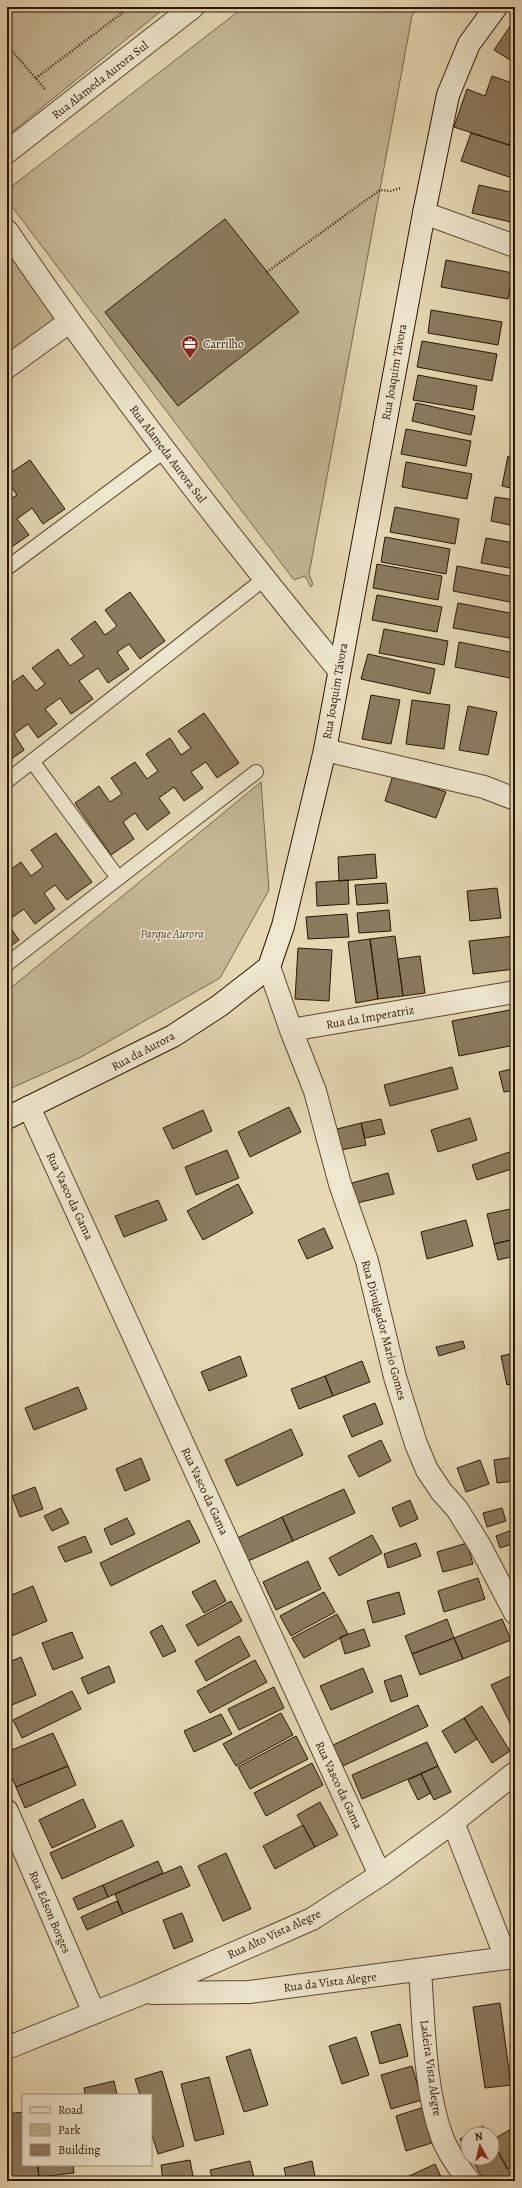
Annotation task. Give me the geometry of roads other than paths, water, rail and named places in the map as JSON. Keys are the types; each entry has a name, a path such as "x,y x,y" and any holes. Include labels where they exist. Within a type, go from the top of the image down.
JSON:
{"street":[{"name":"Rua Alameda Aurora Sul","path":"7,152 193,7"},
{"name":"Rua Joaquim Távora","path":"269,967 283,926 325,750 338,669 424,213 448,95 469,44 496,7"},
{"path":"424,213 515,246"},
{"name":"Rua Alameda Aurora Sul","path":"7,231 69,322 164,450 264,579 338,669"},
{"path":"7,367 69,322"},
{"name":"Rua Joaquim Távora","path":"325,750 484,787 515,799"},
{"path":"269,967 291,1030"},
{"name":"Rua da Aurora","path":"7,1118 174,1036 219,1006 269,967"},
{"name":"Rua da Imperatriz","path":"291,1030 515,992"},
{"name":"Rua Divulgador Mario Gomes","path":"291,1030 315,1091 340,1184 367,1261 395,1377 416,1444 427,1470 441,1491 458,1509 480,1546 515,1613"},
{"name":"Rua Vasco da Gama","path":"30,1107 380,1875"},
{"name":"Rua Alto Vista Alegre","path":"7,2048 143,1993 312,1919 380,1875 453,1822 515,1772"},
{"name":"Rua Edson Borges","path":"7,1811 94,2013"},
{"path":"453,1822 511,1957"},
{"name":"Rua da Vista Alegre","path":"143,1993 249,1992 420,1971 511,1957"},
{"name":"Ladeira Vista Alegre","path":"420,1971 433,2103 442,2138 458,2167 469,2181"}],"lane":[{"path":"7,568 164,450"},
{"path":"7,781 264,579"},
{"path":"32,761 118,878"},
{"path":"7,964 256,772"}],"place":[{"name":"Carrilho","path":"190,359"}],"park label":[{"name":"Parque Aurora","path":"172,934"}]}
